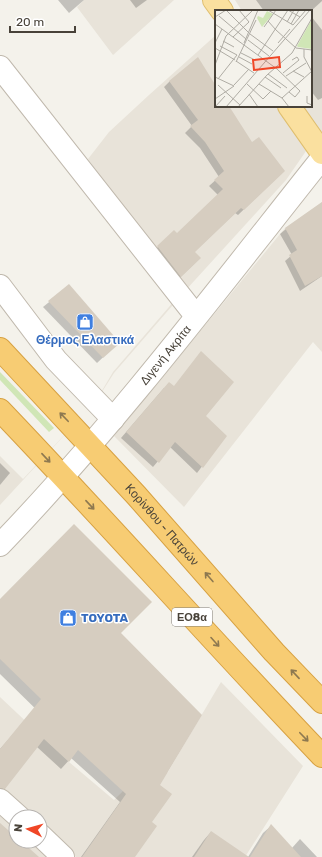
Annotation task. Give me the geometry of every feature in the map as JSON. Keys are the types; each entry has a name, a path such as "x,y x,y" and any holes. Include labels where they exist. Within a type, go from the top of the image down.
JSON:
{"highway":[{"name":"Κορίνθου - Πατρών","path":"0,349 136,495 274,652 322,702"},
{"name":"ΕΟ8α","path":"0,410 322,756"}],"main road":[{"path":"214,0 221,10"},
{"path":"290,107 322,153"}],"street":[{"path":"0,67 196,316"},
{"name":"Διγενή Ακρίτα","path":"0,545 63,477 113,419 322,158"},
{"path":"0,286 56,360 113,419"},
{"path":"48,842 64,857"}],"shaded area":[{"path":"84,0 174,0 113,55 77,7"},
{"path":"235,0 322,0 322,131 313,141 286,180 185,291 114,373 100,395 84,414 100,394 113,372 187,286 179,279 118,203 88,159 109,132 215,36 215,107 312,107 312,10 241,10"},
{"path":"322,202 322,352 313,342 184,507 114,436 285,228"},
{"path":"84,414 0,505 0,456 23,479"},
{"path":"221,682 303,766 245,857 76,857 48,831 48,809 26,809 24,807 23,809 8,809 8,849 42,849 51,857 0,857 0,697 69,762 114,800 123,791 168,772"}],"green space":[{"path":"0,372 54,428 49,432 0,380"}],"building":[{"path":"198,57 215,84 215,107 230,107 252,142 259,137 285,171 244,210 241,208 195,252 201,258 181,277 157,246 174,230 177,233 223,189 214,180 224,171 205,142 190,126 198,120 169,81"},
{"path":"322,202 322,276 305,286 289,255 297,250 285,228"},
{"name":"Θέρμος Ελαστικά","path":"69,284 120,343 103,358 48,301"},
{"path":"201,351 234,382 206,416 227,436 203,468 175,442 159,463 126,432 169,382 174,386"},
{"path":"74,524 152,602 121,633 202,715 160,785 172,794 152,822 157,826 135,857 82,857 126,794 78,750 69,762 44,739 5,789 0,788 0,749 41,699 0,659 0,599"},
{"path":"0,823 8,830 8,849 30,849 39,857 0,857"},
{"path":"271,824 301,857 250,857"},
{"path":"211,831 249,857 194,857"}],"place":[{"name":"Θέρμος Ελαστικά","path":"85,322"},
{"name":"TOYOTA","path":"68,618"}]}
